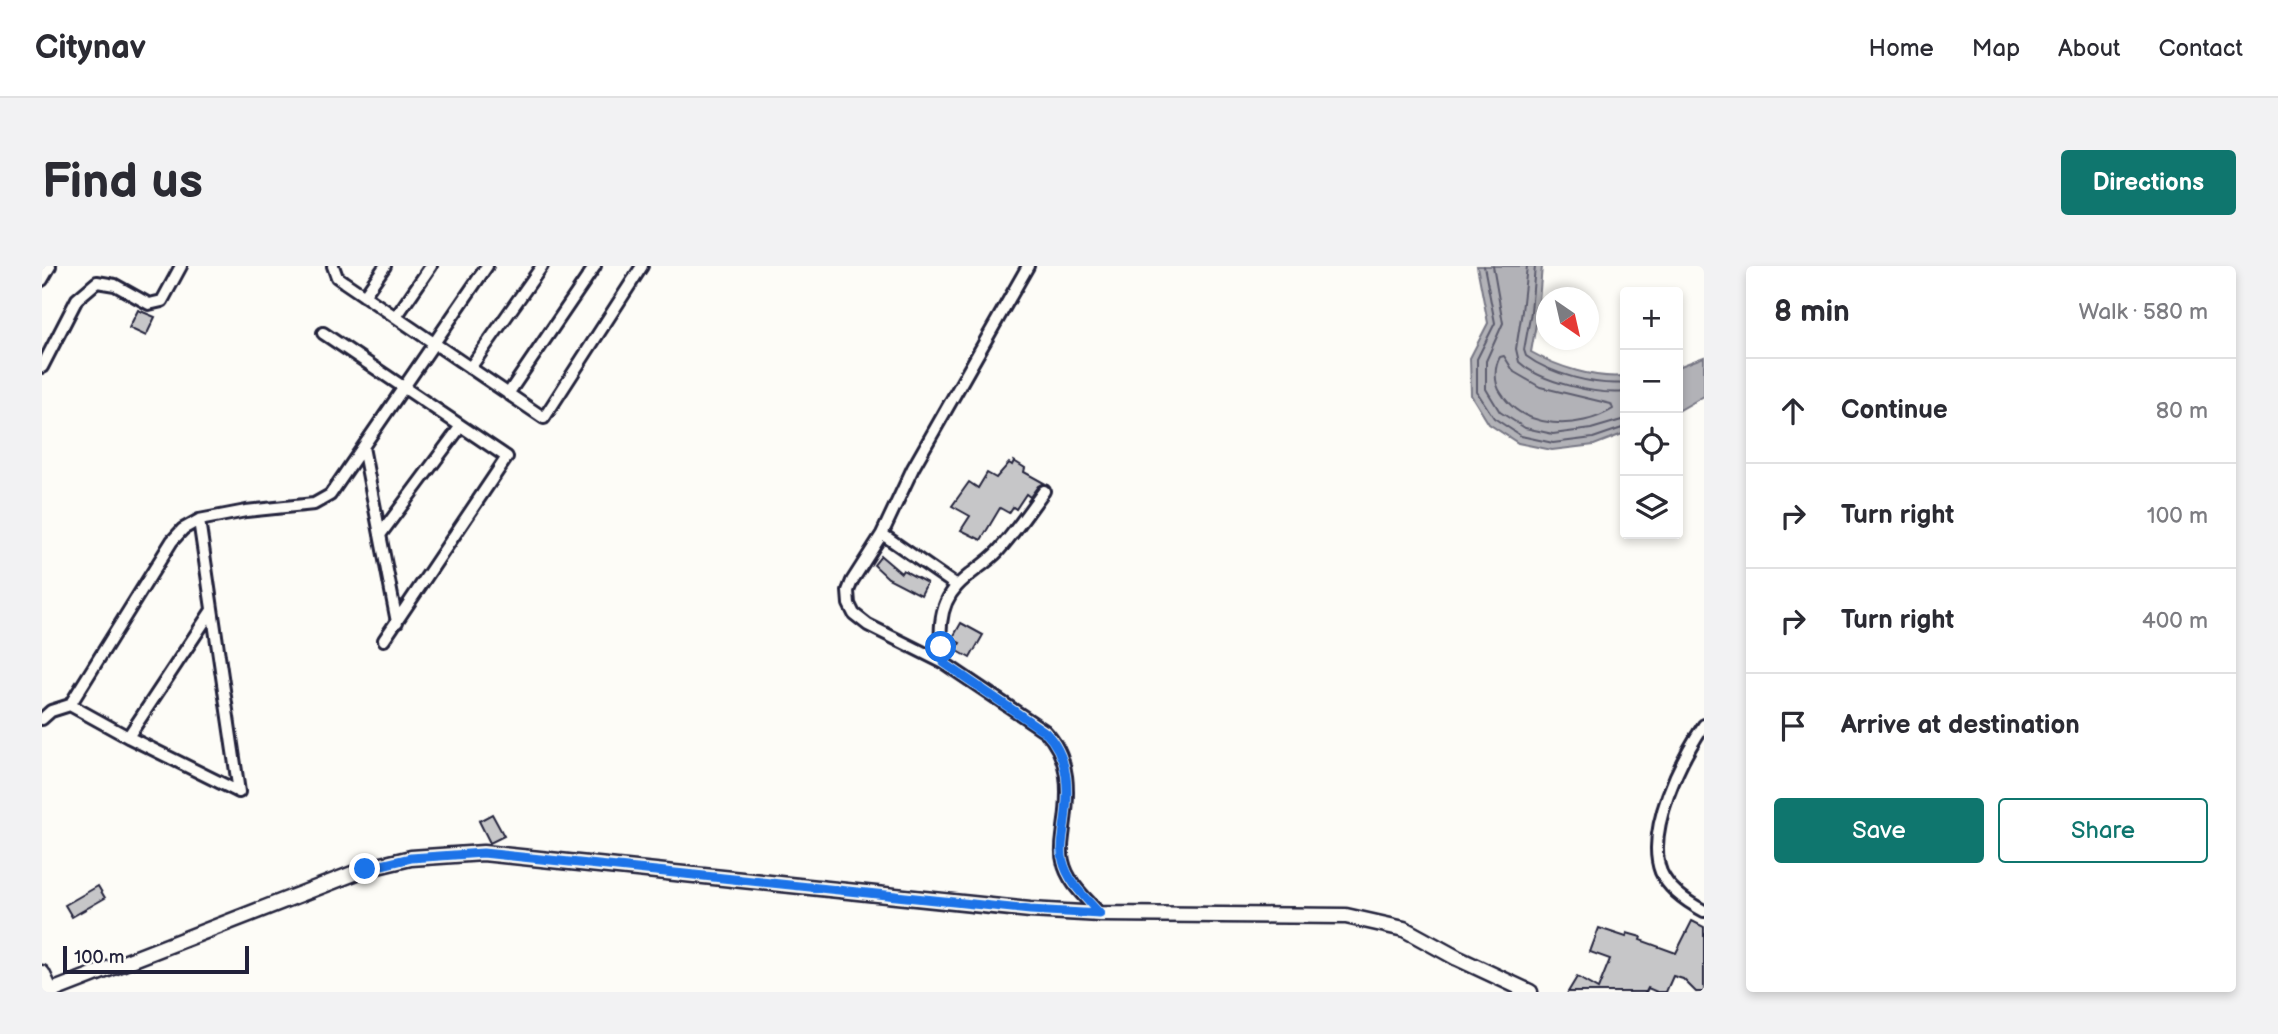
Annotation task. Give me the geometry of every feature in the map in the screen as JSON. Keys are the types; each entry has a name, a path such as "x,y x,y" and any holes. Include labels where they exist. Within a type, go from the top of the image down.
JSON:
{"street":[{"path":"42,281 50,266"},
{"path":"42,368 77,299 97,282 115,285 149,304 162,301 181,266"},
{"path":"332,266 337,277 544,418 642,266"},
{"path":"364,296 384,266"},
{"path":"396,317 431,266"},
{"path":"42,719 51,711 70,705 172,541 183,529 199,520 246,511 314,504 330,495 487,266"},
{"path":"470,368 542,266"},
{"path":"508,394 595,266"},
{"path":"1028,266 913,468 882,534 852,581 848,591 849,604 854,614 868,625 944,663 1053,740 1064,766 1069,794 1061,853 1063,864 1069,877 1100,914"},
{"path":"323,333 507,457 384,640"},
{"path":"380,536 461,426"},
{"path":"363,447 397,622"},
{"path":"944,663 941,618 946,604 957,586 997,552 1012,535 1044,491"},
{"path":"70,705 239,792 199,520"},
{"path":"882,534 957,586"},
{"path":"128,737 212,610"},
{"path":"1704,725 1677,772 1656,844 1661,872 1667,883 1690,904 1704,911"},
{"path":"42,973 50,992 365,869 411,858 483,853 1030,910 1100,914 1346,916 1404,929 1457,958 1530,992"}],"water":[{"path":"1477,266 1542,266 1540,287 1536,287 1536,324 1531,352 1576,371 1601,376 1620,376 1620,435 1594,445 1552,450 1518,443 1489,424 1471,395 1470,358 1488,323"},
{"path":"1704,357 1704,396 1683,408 1683,365"}],"building":[{"path":"138,310 155,317 146,336 129,328"},
{"path":"1014,461 1025,468 1024,472 1044,483 1038,486 1030,497 1026,494 1016,509 1013,507 1009,513 1000,508 981,540 961,530 970,516 952,506 969,482 978,488 987,473 996,478"},
{"path":"881,556 901,573 903,570 927,583 921,595 888,578 874,565"},
{"path":"961,623 983,635 970,658 956,650 960,643 952,639"},
{"path":"492,814 504,836 490,843 479,821"},
{"path":"98,886 105,898 72,917 65,905"},
{"path":"1692,921 1704,927 1704,992 1696,992 1683,979 1673,976 1666,992 1648,988 1646,992 1568,992 1577,977 1598,989 1610,959 1590,952 1599,928 1626,937 1627,933 1641,937 1640,940 1676,953"}],"route":[{"path":"365,869 411,858 483,853 1030,910 1100,914 1078,890 1063,864 1061,853 1069,794 1061,754 1053,740 944,663 941,647"}]}
